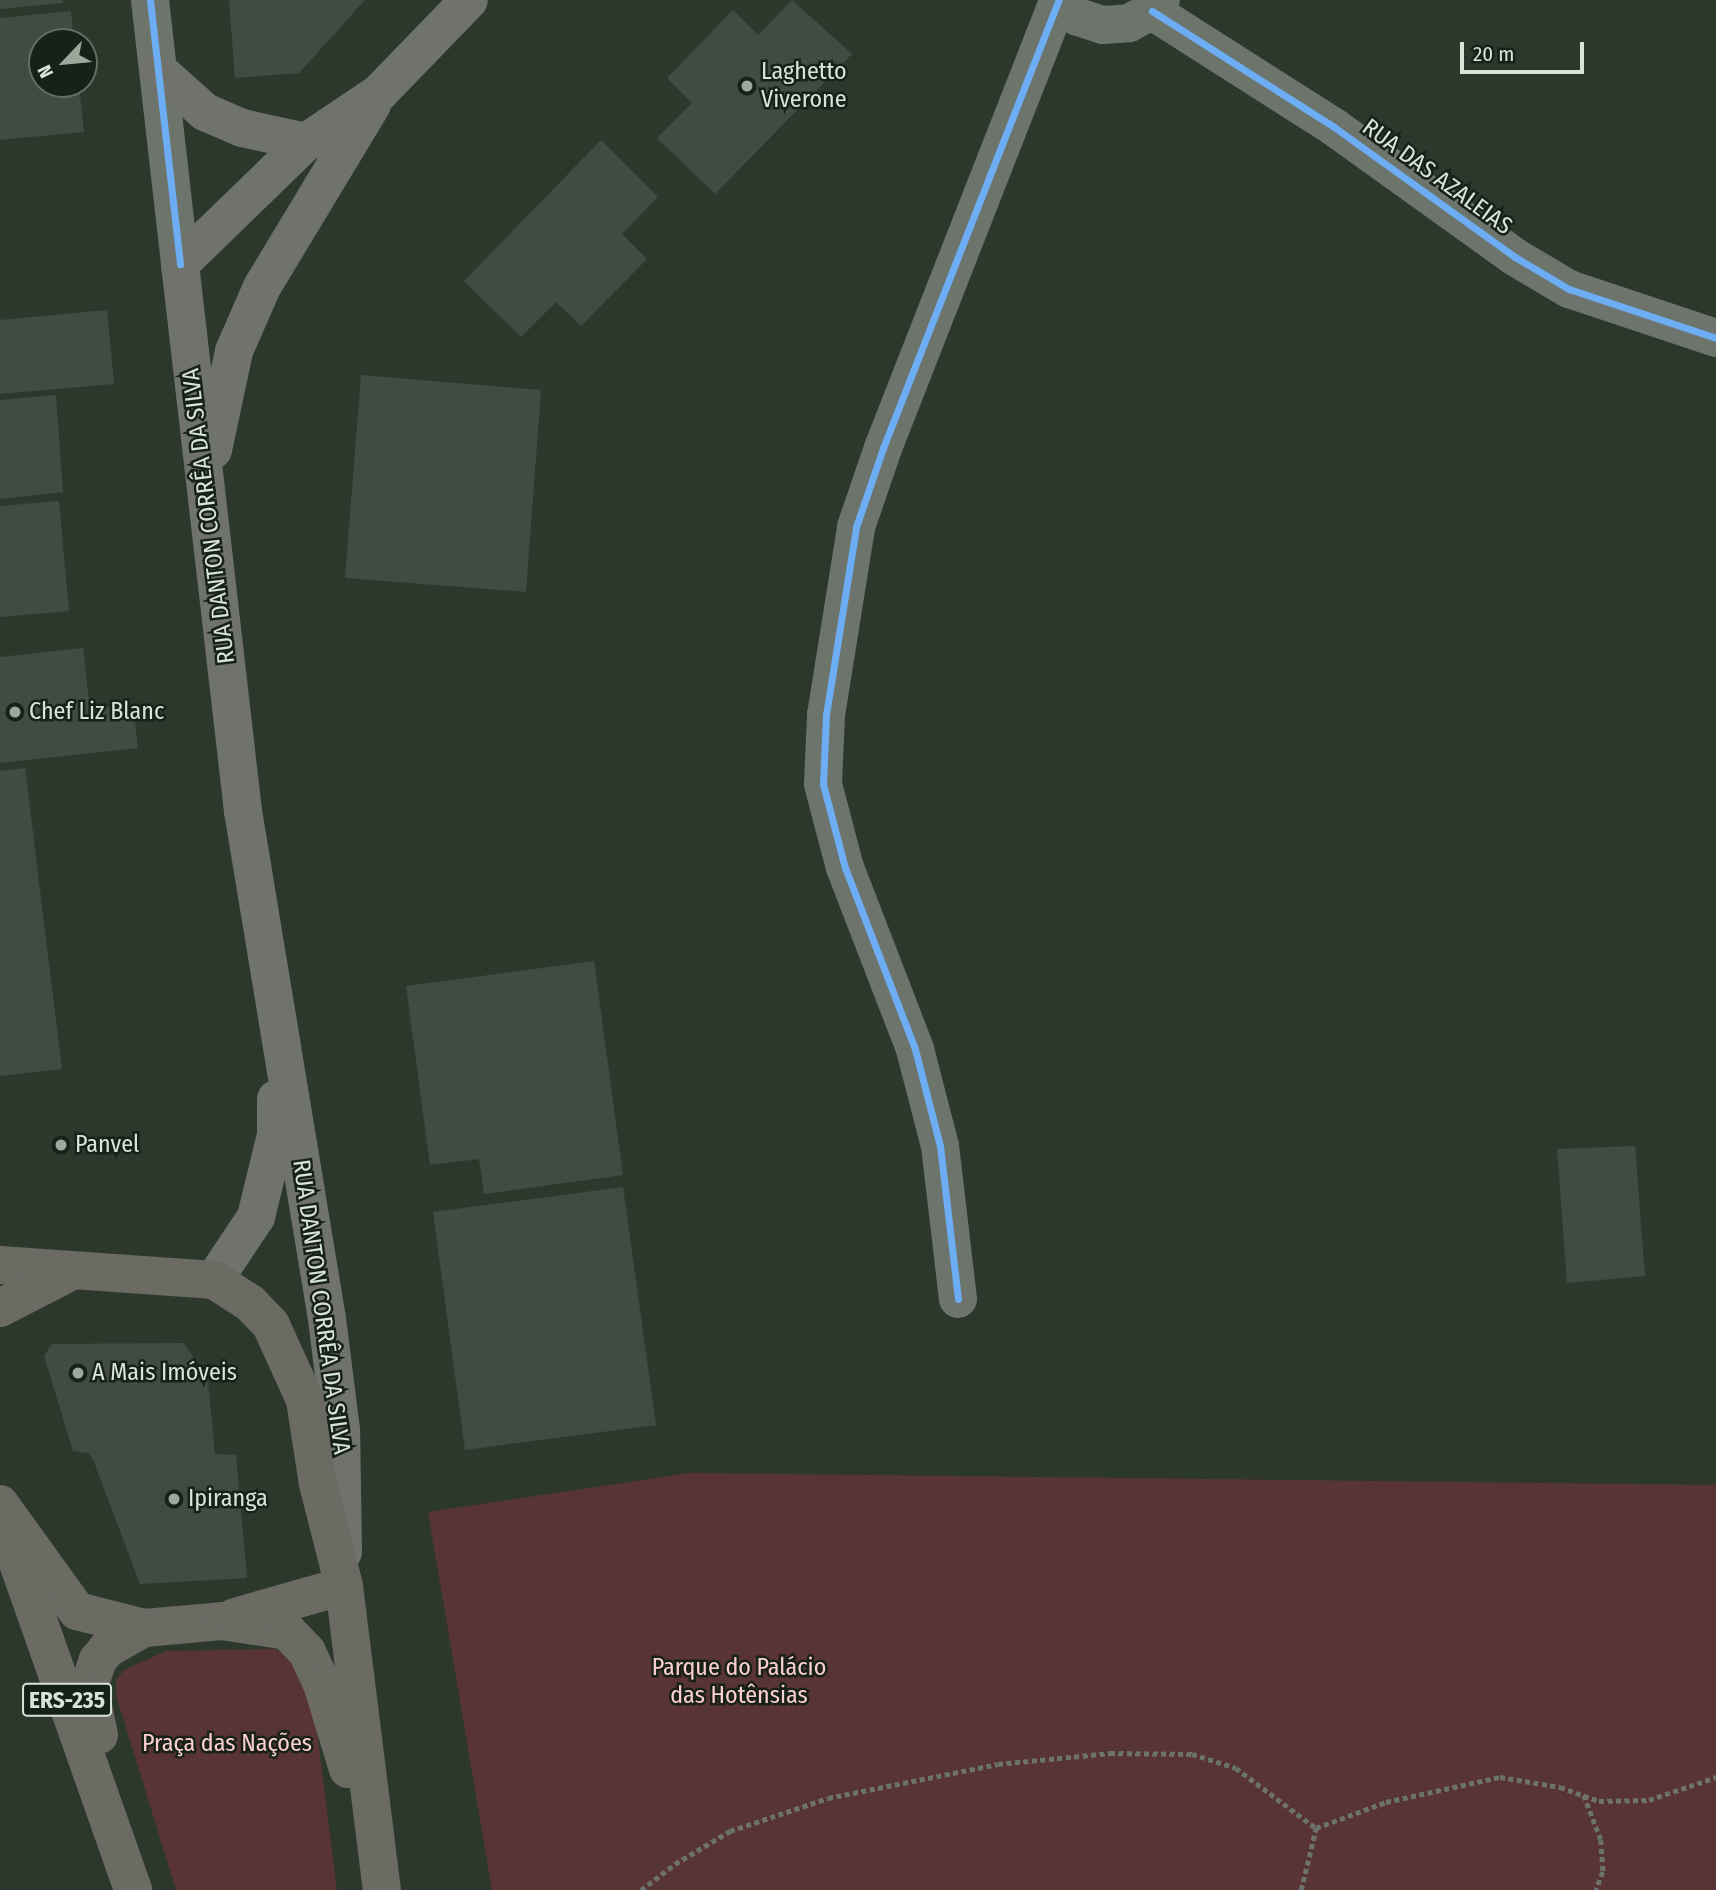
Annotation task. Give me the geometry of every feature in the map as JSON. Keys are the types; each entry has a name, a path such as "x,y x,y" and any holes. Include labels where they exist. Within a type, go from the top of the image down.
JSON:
{"main road":[{"path":"180,264 306,142 379,93 469,0"},
{"path":"159,71 205,112 242,128 306,142"},
{"path":"206,480 234,351 262,287 379,93"},
{"name":"RUA DANTON CORRÊA DA SILVA","path":"180,264 243,811 276,1031 308,1191 341,1430 344,1586"},
{"name":"RUA DANTON CORRÊA DA SILVA","path":"214,1280 236,1252 260,1203 276,1135 276,1031"},
{"path":"0,1265 68,1273 214,1280 250,1303 271,1325 289,1359 305,1400 318,1484 344,1586 381,1890"},
{"path":"0,1308 68,1273"},
{"path":"0,1504 77,1611 144,1628 222,1621 344,1586"},
{"name":"ERS-235","path":"0,1511 128,1873"},
{"path":"222,1621 288,1631 307,1652 339,1737 381,1890"},
{"path":"128,1873 89,1687 98,1660 107,1649 144,1628"}],"street":[{"name":"RUA DANTON CORRÊA DA SILVA","path":"150,0 180,264"},
{"path":"958,1299 940,1146 915,1049 845,869 823,783 825,715 856,527 883,447 1059,0 1078,17 1103,25 1129,23 1157,5"},
{"name":"RUA DAS AZALEIAS","path":"1157,5 1334,127 1515,257 1569,289 1716,338"}],"path":[{"path":"642,1890 675,1864 730,1831 828,1798 998,1764 1110,1753 1192,1754 1236,1768 1316,1828"},
{"path":"1316,1828 1386,1802 1500,1777 1599,1801 1649,1800 1716,1777"},
{"path":"1584,1796 1601,1840 1603,1872 1596,1890"},
{"path":"1301,1890 1316,1828"}],"green space":[{"name":"Parque do Palácio das Hotênsias","path":"690,1473 1716,1485 1716,1890 492,1890 428,1512"},
{"name":"Praça das Nações","path":"274,1649 287,1655 312,1692 337,1890 176,1890 116,1695 116,1680 124,1670 166,1651"}],"building":[{"path":"0,0 63,0 63,3 0,9"},
{"path":"229,0 365,0 299,73 235,78"},
{"path":"792,0 852,54 715,194 657,138 692,103 667,78 733,10 758,35"},
{"path":"71,11 73,28 28,28 28,98 80,98 84,132 0,140 0,18"},
{"path":"601,140 658,197 622,234 647,259 581,326 556,302 521,337 464,281"},
{"path":"107,310 114,384 0,394 0,320"},
{"path":"361,375 541,390 526,592 345,578"},
{"path":"56,395 63,492 0,499 0,400"},
{"path":"59,501 69,611 0,617 0,506"},
{"path":"83,648 90,709 133,705 138,748 0,763 0,657"},
{"path":"25,768 62,1069 0,1076 0,771"},
{"path":"594,961 623,1175 484,1194 479,1159 430,1165 406,986"},
{"path":"1635,1146 1645,1276 1567,1283 1557,1149"},
{"path":"623,1187 656,1425 465,1450 433,1212"},
{"path":"184,1343 208,1380 215,1454 236,1455 247,1578 140,1584 94,1462 89,1453 73,1451 44,1356 52,1344"}],"cycle path":[{"path":"150,0 180,264"},
{"path":"958,1299 940,1146 915,1049 845,868 823,784 826,715 856,527 883,448 1059,0"},
{"path":"1152,11 1334,127 1515,257 1569,289 1716,338"}],"place":[{"name":"Laghetto Viverone","path":"747,86"},
{"name":"Chef Liz Blanc","path":"15,712"},
{"name":"Panvel","path":"61,1145"},
{"name":"A Mais Imóveis","path":"78,1373"},
{"name":"Ipiranga","path":"174,1499"}]}
